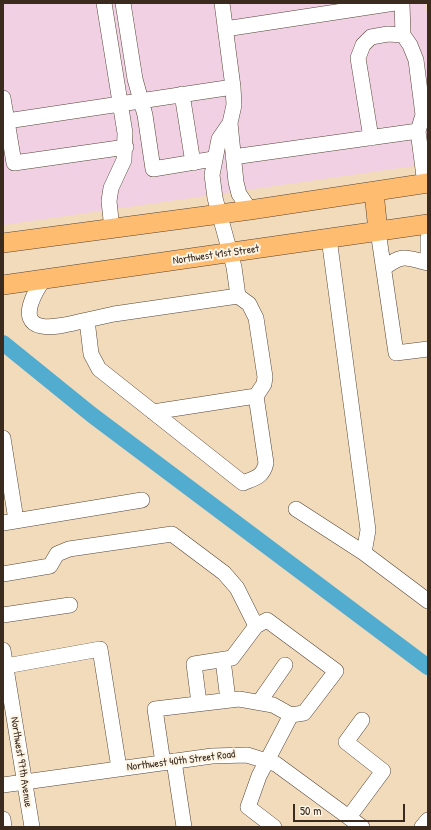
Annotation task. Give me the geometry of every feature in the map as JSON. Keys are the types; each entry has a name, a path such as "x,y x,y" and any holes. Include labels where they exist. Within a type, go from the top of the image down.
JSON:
{"main road":[{"path":"3,243 250,210 427,184"},
{"path":"374,192 378,231"},
{"name":"Northwest 41st Street","path":"3,285 428,224"}],"street":[{"path":"104,3 122,103 126,147 121,168 111,188 109,201 112,229"},
{"path":"123,3 153,169 213,159"},
{"path":"222,3 233,87 234,105 230,123 236,182 239,194 250,210"},
{"path":"225,29 395,3"},
{"path":"402,3 403,35 410,45 416,60 423,115 418,131 427,184"},
{"path":"371,138 358,58 363,44 371,37 388,34 403,35"},
{"path":"5,121 233,87"},
{"path":"182,94 193,163"},
{"path":"3,98 5,121 14,163 126,147"},
{"path":"87,320 91,354 95,364 243,483 260,476 265,467 256,396 264,384 265,377 256,318 249,304 238,296 230,253 219,214 212,175 213,159 219,139 230,123"},
{"path":"233,157 418,131"},
{"path":"378,231 396,353 428,349"},
{"path":"428,237 428,259"},
{"path":"329,238 368,530 364,552"},
{"path":"384,268 392,262 404,257 428,263"},
{"path":"44,279 34,295 30,308 30,316 34,323 39,326 53,326 114,314 238,296"},
{"path":"153,412 256,396"},
{"path":"3,438 10,522 142,500"},
{"path":"296,508 364,552 428,601"},
{"path":"3,574 50,566 57,554 69,549 172,534 224,573 237,588 256,626"},
{"path":"3,615 70,605"},
{"path":"184,827 156,709 199,704 228,700 240,699 260,701 292,715 304,712 336,671 267,620 256,626 232,658 194,664 199,704"},
{"path":"6,666 100,649 119,768"},
{"name":"Northwest 97th Avenue","path":"3,650 32,827"},
{"path":"223,660 228,700"},
{"path":"260,701 285,665"},
{"path":"274,827 248,807 259,776 292,715"},
{"path":"349,817 383,771 346,742 362,720"},
{"name":"Northwest 40th Street Road","path":"3,785 230,754 247,755 267,760 282,767 362,827"},
{"path":"3,819 4,827"},
{"path":"422,827 428,820"}],"shaded area":[{"path":"3,3 425,3 428,19 428,164 3,225"}],"waterway":[{"path":"3,343 92,415 428,667"}]}
